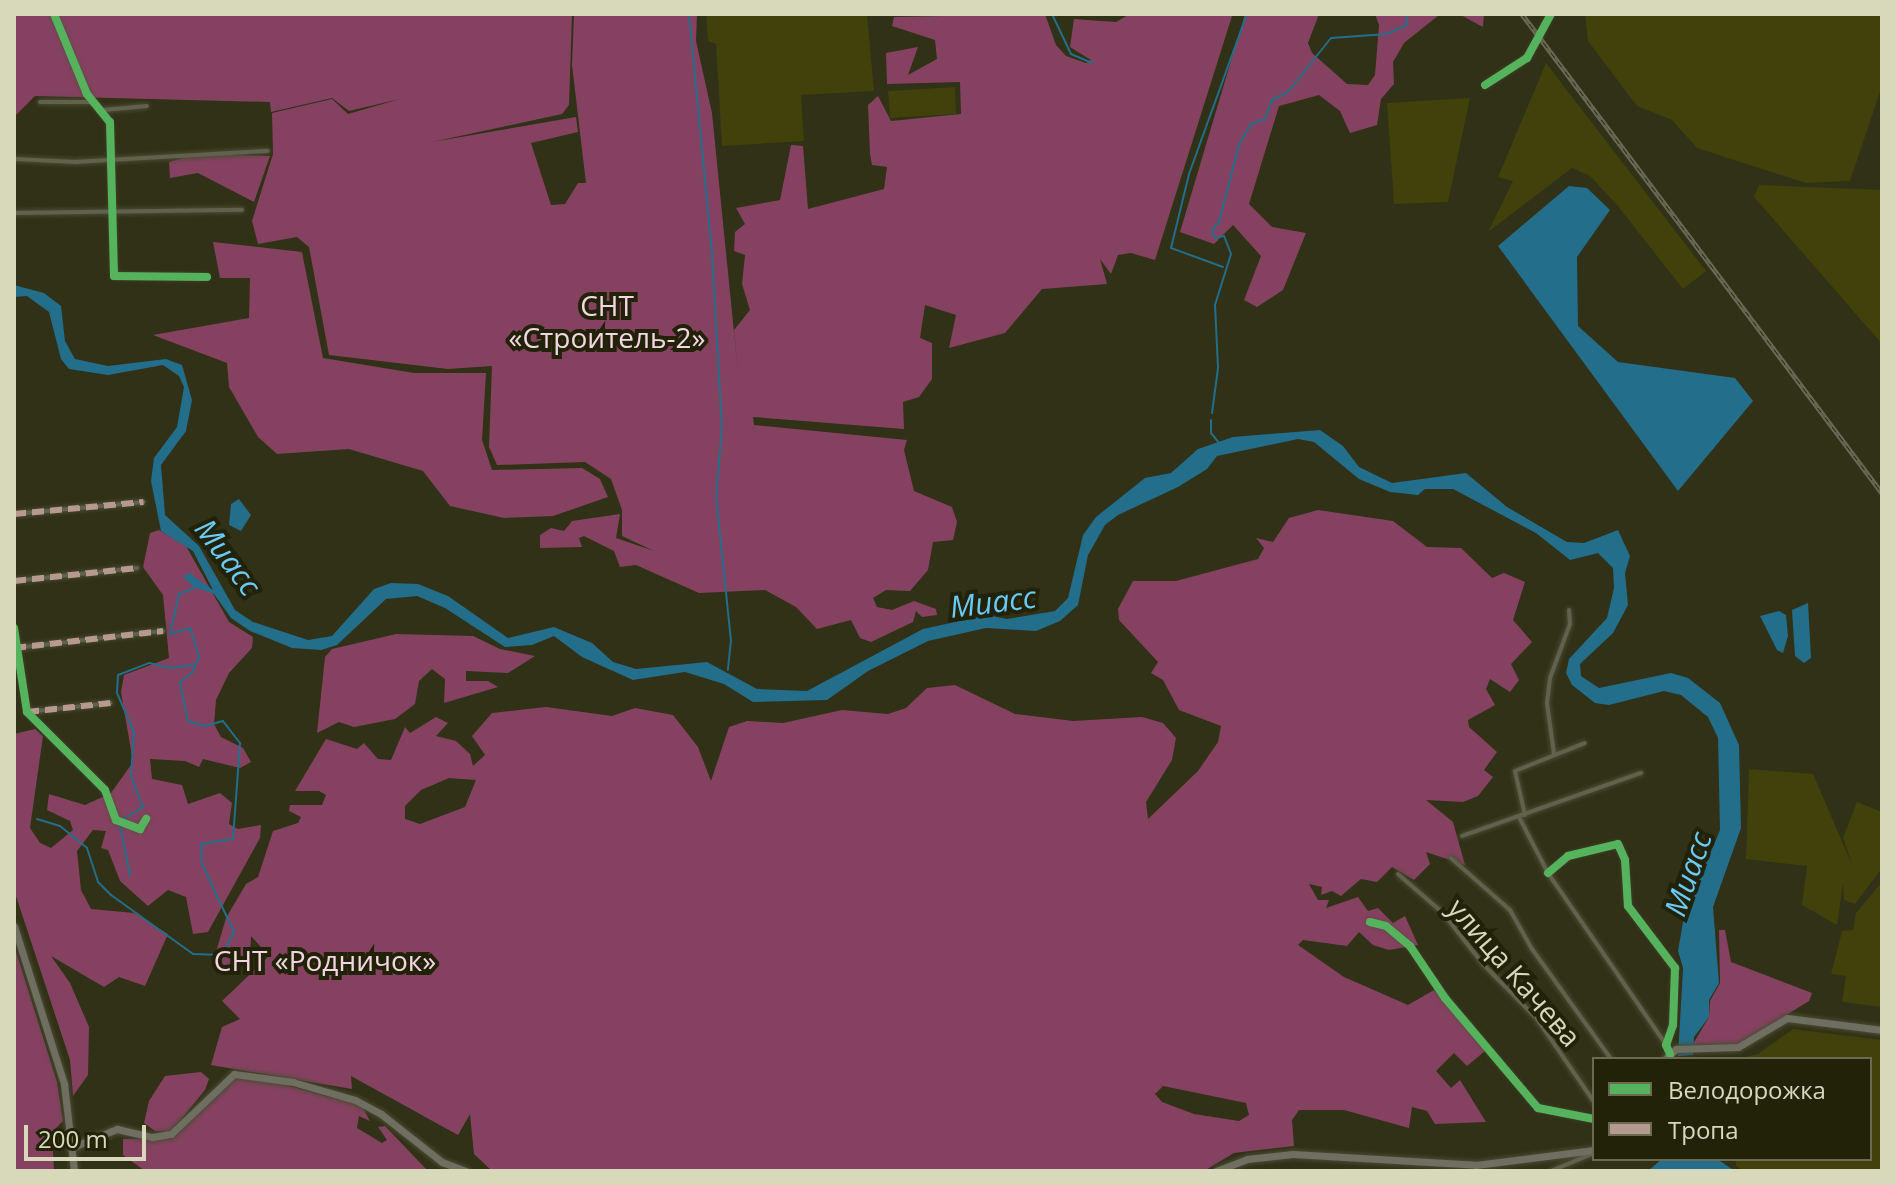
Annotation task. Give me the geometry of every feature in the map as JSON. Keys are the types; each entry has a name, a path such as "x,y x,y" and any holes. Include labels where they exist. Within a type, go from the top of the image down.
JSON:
{"main road":[{"path":"14,926 60,1071 74,1171"},
{"path":"1670,1054 1738,1047 1787,1018 1882,1030"},
{"path":"73,1147 117,1129 152,1137 171,1134 234,1074 293,1082 355,1100 381,1114 442,1162 466,1171"},
{"path":"1216,1171 1247,1159 1293,1154 1476,1165 1592,1152"}],"street":[{"path":"54,14 87,94 110,122 114,276 207,277"},
{"path":"1485,85 1527,58 1551,14"},
{"path":"40,102 93,102"},
{"path":"103,110 147,106"},
{"path":"14,159 110,159 268,151"},
{"path":"14,213 242,210"},
{"path":"14,514 143,502"},
{"path":"14,581 137,568"},
{"path":"1554,754 1547,703 1550,678 1570,624 1569,610"},
{"path":"14,628 27,712 105,790 116,820 140,829 146,819"},
{"path":"15,648 163,631"},
{"path":"27,712 111,703"},
{"path":"1585,743 1515,771 1523,817 1548,873 1670,1054"},
{"path":"1462,836 1641,773"},
{"path":"1548,873 1568,856 1618,844 1625,860 1628,906 1675,968 1673,1025 1666,1045"},
{"path":"1451,858 1510,910 1610,1057"},
{"name":"улица Качева","path":"1398,874 1443,913 1483,964 1537,1019 1592,1099"},
{"path":"1370,922 1386,926 1410,946 1445,998 1538,1108 1592,1119"},
{"path":"1551,1171 1592,1153"}],"shaded area":[{"path":"706,14 867,14 874,91 801,95 804,141 722,146 716,44 708,41"},
{"path":"1585,14 1882,14 1882,86 1850,181 1806,183 1697,148 1672,120 1637,106 1588,41"},
{"path":"1546,63 1706,271 1683,289 1617,205 1590,176 1572,168 1488,232 1513,181 1498,177"},
{"path":"955,87 956,114 890,118 888,91"},
{"path":"1470,98 1448,202 1394,204 1387,103"},
{"path":"1759,185 1882,190 1882,344 1754,197"},
{"path":"1749,769 1813,774 1853,867 1843,838 1857,802 1882,812 1882,868 1855,904 1844,900 1843,884 1837,925 1802,905 1807,866 1746,859"},
{"path":"1882,882 1882,1007 1842,1002 1846,976 1831,974 1842,931 1853,930 1856,913"},
{"path":"1793,1029 1882,1040 1882,1171 1745,1171 1736,1166 1735,1161 1872,1161 1872,1057 1746,1057 1758,1054"}],"green space":[{"name":"СНТ «Строитель-2»","path":"14,14 572,14 569,105 562,114 432,142 576,117 578,132 531,143 551,205 565,204 578,183 586,183 572,65 574,14 697,14 696,41 712,113 738,372 734,330 750,310 742,284 745,255 734,251 735,232 745,224 736,208 780,200 791,145 803,146 808,209 884,189 887,167 872,165 870,154 868,105 878,96 891,121 961,114 960,82 887,84 886,53 918,47 908,75 937,59 935,40 892,26 894,17 1045,14 1056,45 1066,56 1086,63 1091,60 1070,47 1074,19 1116,22 1128,15 1232,16 1155,260 1131,253 1118,255 1111,274 1100,259 1107,284 1042,289 1005,333 949,348 956,315 925,305 920,338 932,343 932,379 919,397 903,402 904,429 753,417 754,425 907,440 904,450 914,491 952,507 957,522 953,540 933,542 928,570 910,591 886,590 873,598 877,607 892,610 914,601 936,609 937,615 922,617 916,611 913,622 871,642 860,638 851,620 817,629 796,607 765,590 699,593 636,565 620,567 614,551 584,536 579,538 582,547 540,548 540,535 551,528 564,531 572,521 620,514 616,538 654,551 622,536 622,510 611,479 585,462 497,465 489,447 492,366 448,369 329,355 309,247 297,237 258,244 252,221 273,154 272,113 332,99 348,114 400,99 349,111 332,98 271,112 270,102 35,96 14,117"},
{"path":"1245,14 1319,14 1308,43 1312,53 1347,84 1368,85 1375,75 1379,25 1375,14 1459,14 1439,15 1404,43 1393,62 1394,84 1381,99 1377,125 1350,133 1340,111 1319,95 1279,106 1249,204 1272,227 1306,233 1283,290 1257,307 1244,300 1261,256 1233,225 1214,244 1180,232"},
{"path":"1459,14 1484,14 1483,27"},
{"path":"196,154 270,156 254,202 198,173 170,178 169,162"},
{"path":"213,242 302,252 323,358 414,373 486,373 482,440 492,470 582,468 600,479 608,497 553,516 504,518 450,506 423,471 349,449 277,454 258,437 229,387 227,363 153,335 249,318 250,278 220,278"},
{"name":"СНТ «Родничок»","path":"1318,510 1393,521 1427,547 1461,548 1492,578 1504,573 1525,582 1513,620 1532,642 1511,664 1519,680 1510,692 1490,679 1486,689 1495,705 1468,720 1469,727 1497,752 1484,770 1493,777 1478,796 1463,802 1426,800 1453,822 1465,865 1426,852 1430,864 1414,880 1392,867 1377,882 1361,879 1341,896 1332,891 1321,895 1322,887 1309,884 1318,900 1329,900 1326,908 1358,897 1368,911 1378,908 1393,923 1405,916 1418,945 1389,950 1373,945 1359,932 1347,946 1303,940 1298,945 1344,977 1408,1005 1434,990 1485,1051 1467,1066 1454,1053 1436,1071 1451,1088 1460,1080 1486,1122 1435,1124 1427,1111 1412,1107 1409,1128 1344,1110 1299,1110 1292,1120 1294,1146 1234,1153 1204,1171 492,1171 474,1154 470,1114 458,1135 351,1076 352,1089 211,1065 222,1027 240,1019 222,1001 269,956 251,936 250,956 243,965 221,968 213,962 226,918 246,884 258,877 273,831 298,823 301,817 289,811 290,805 322,805 326,795 319,791 295,791 326,739 357,749 364,743 378,759 391,760 405,727 410,733 436,717 448,723 436,736 456,741 470,754 473,766 485,755 472,736 492,713 546,707 612,716 635,708 673,715 698,747 711,781 729,727 747,721 783,723 842,710 888,714 906,708 927,688 955,685 1015,714 1073,721 1142,717 1163,723 1176,738 1172,760 1146,802 1148,819 1198,771 1218,742 1221,726 1179,710 1163,680 1151,673 1158,662 1119,620 1118,609 1133,581 1176,581 1258,559 1264,548 1256,538 1273,542 1289,518","holes":["449,778 476,780 465,807 420,824 405,819 405,806 421,790","1163,1086 1246,1103 1249,1115 1239,1121 1194,1114 1162,1102 1155,1094"]},
{"path":"159,530 186,546 229,622 253,637 252,648 229,673 216,700 214,724 221,737 243,748 251,762 240,768 203,759 199,767 185,761 150,759 152,779 182,785 188,804 220,793 232,803 229,824 238,829 261,825 260,838 208,932 193,934 186,897 168,890 148,906 120,881 108,850 101,848 106,831 93,830 77,851 81,890 91,909 134,913 168,934 145,986 119,977 104,987 51,956 70,983 89,1027 88,1075 73,1096 70,1060 14,890 14,734 35,729 43,736 30,828 40,843 51,848 73,830 70,821 47,810 49,794 85,805 111,793 133,762 121,692 124,675 169,658 163,595 143,567 150,533"},
{"path":"396,634 473,636 500,649 535,656 508,673 466,671 466,681 488,681 498,687 444,703 445,679 432,669 419,681 415,704 395,719 354,727 339,722 317,733 325,657 332,649"},
{"path":"1719,930 1725,930 1731,962 1812,993 1809,1001 1738,1045 1692,1046 1709,1017 1710,1001 1720,983"},
{"path":"14,945 57,1082 63,1121 52,1132 54,1171 14,1171"},
{"path":"201,1072 209,1079 205,1090 169,1132 155,1131 144,1123 149,1101 165,1076"},
{"path":"237,1078 278,1083 362,1106 370,1121 359,1116 357,1128 382,1143 387,1140 378,1127 385,1126 428,1171 145,1171 123,1155 123,1139 172,1139 223,1084"}],"water":[{"path":"1569,186 1587,188 1610,210 1577,257 1578,326 1618,362 1735,378 1753,401 1678,491 1498,246"},
{"name":"Миасс","path":"14,285 44,293 61,306 65,341 75,359 108,366 166,359 182,365 192,400 186,431 161,465 165,515 199,546 235,610 253,622 308,640 332,636 374,589 391,583 418,584 448,596 508,638 554,627 592,643 613,662 636,669 707,662 757,689 807,691 923,629 987,615 1007,619 1055,611 1068,598 1083,535 1096,517 1145,478 1171,473 1198,449 1233,437 1320,430 1343,446 1359,467 1392,483 1466,473 1507,507 1567,542 1584,543 1618,530 1630,556 1625,573 1628,605 1613,633 1580,664 1581,676 1599,688 1671,673 1688,678 1720,703 1739,745 1741,828 1713,907 1719,983 1709,1000 1709,1017 1694,1037 1693,1055 1678,1056 1683,968 1678,951 1684,916 1720,830 1718,738 1708,717 1681,695 1664,691 1609,705 1595,703 1572,685 1566,673 1569,659 1607,618 1614,588 1613,568 1598,553 1570,560 1536,533 1453,489 1425,489 1418,495 1390,492 1359,479 1314,442 1298,439 1217,456 1207,469 1178,487 1118,515 1105,525 1088,555 1078,605 1060,621 1036,631 986,628 928,641 868,671 827,700 753,702 724,684 685,672 633,680 582,657 554,636 532,645 505,647 445,608 417,596 386,599 337,645 321,650 292,648 250,631 231,618 214,594 194,587 183,576 189,573 213,590 193,551 161,531 151,481 154,458 177,427 184,387 179,376 163,365 108,375 69,369 61,359 49,312 27,296 14,297"},
{"path":"239,499 251,515 241,531 229,525 231,504"},
{"path":"1808,603 1811,658 1804,663 1795,656 1792,610"},
{"path":"1779,611 1786,615 1788,636 1783,653 1777,650 1760,616"},
{"path":"1660,1161 1720,1161 1735,1171 1648,1171"}],"waterway":[{"path":"689,14 712,255 722,428 716,496 731,640 728,670"},
{"path":"1052,14 1071,54 1092,63"},
{"path":"1223,267 1171,248 1189,174 1247,14"},
{"path":"1212,413 1218,368 1215,305 1231,254 1224,236 1215,238 1212,230 1219,222 1239,145 1251,124 1265,119 1272,100 1288,92 1331,38 1387,34 1406,25 1408,14"},
{"path":"1211,420 1211,433 1219,443"},
{"path":"37,819 60,826 87,848 98,882 111,895 193,954 222,955 234,932 202,864 201,844 233,839 240,743 223,721 204,726 188,721 180,682 192,673 199,657 190,628 170,634 179,594 196,587"},
{"path":"122,820 143,807 131,775 134,732 117,693 118,675 149,663 170,668 195,665"},
{"path":"120,825 130,876"}],"railway":[{"path":"1522,14 1882,493"}],"marked path":[{"path":"14,514 143,502"},
{"path":"14,581 137,568"},
{"path":"14,648 163,631"},
{"path":"27,712 111,703"}],"cycle path":[{"path":"54,14 87,94 110,122 114,276 207,277"},
{"path":"1485,85 1527,58 1551,14"},
{"path":"14,628 27,712 105,790 116,820 140,829 146,819"},
{"path":"1548,873 1568,856 1618,844 1625,860 1628,906 1675,968 1673,1025 1666,1045 1670,1054"},
{"path":"1370,922 1386,926 1410,946 1445,998 1538,1108 1592,1119"}]}
